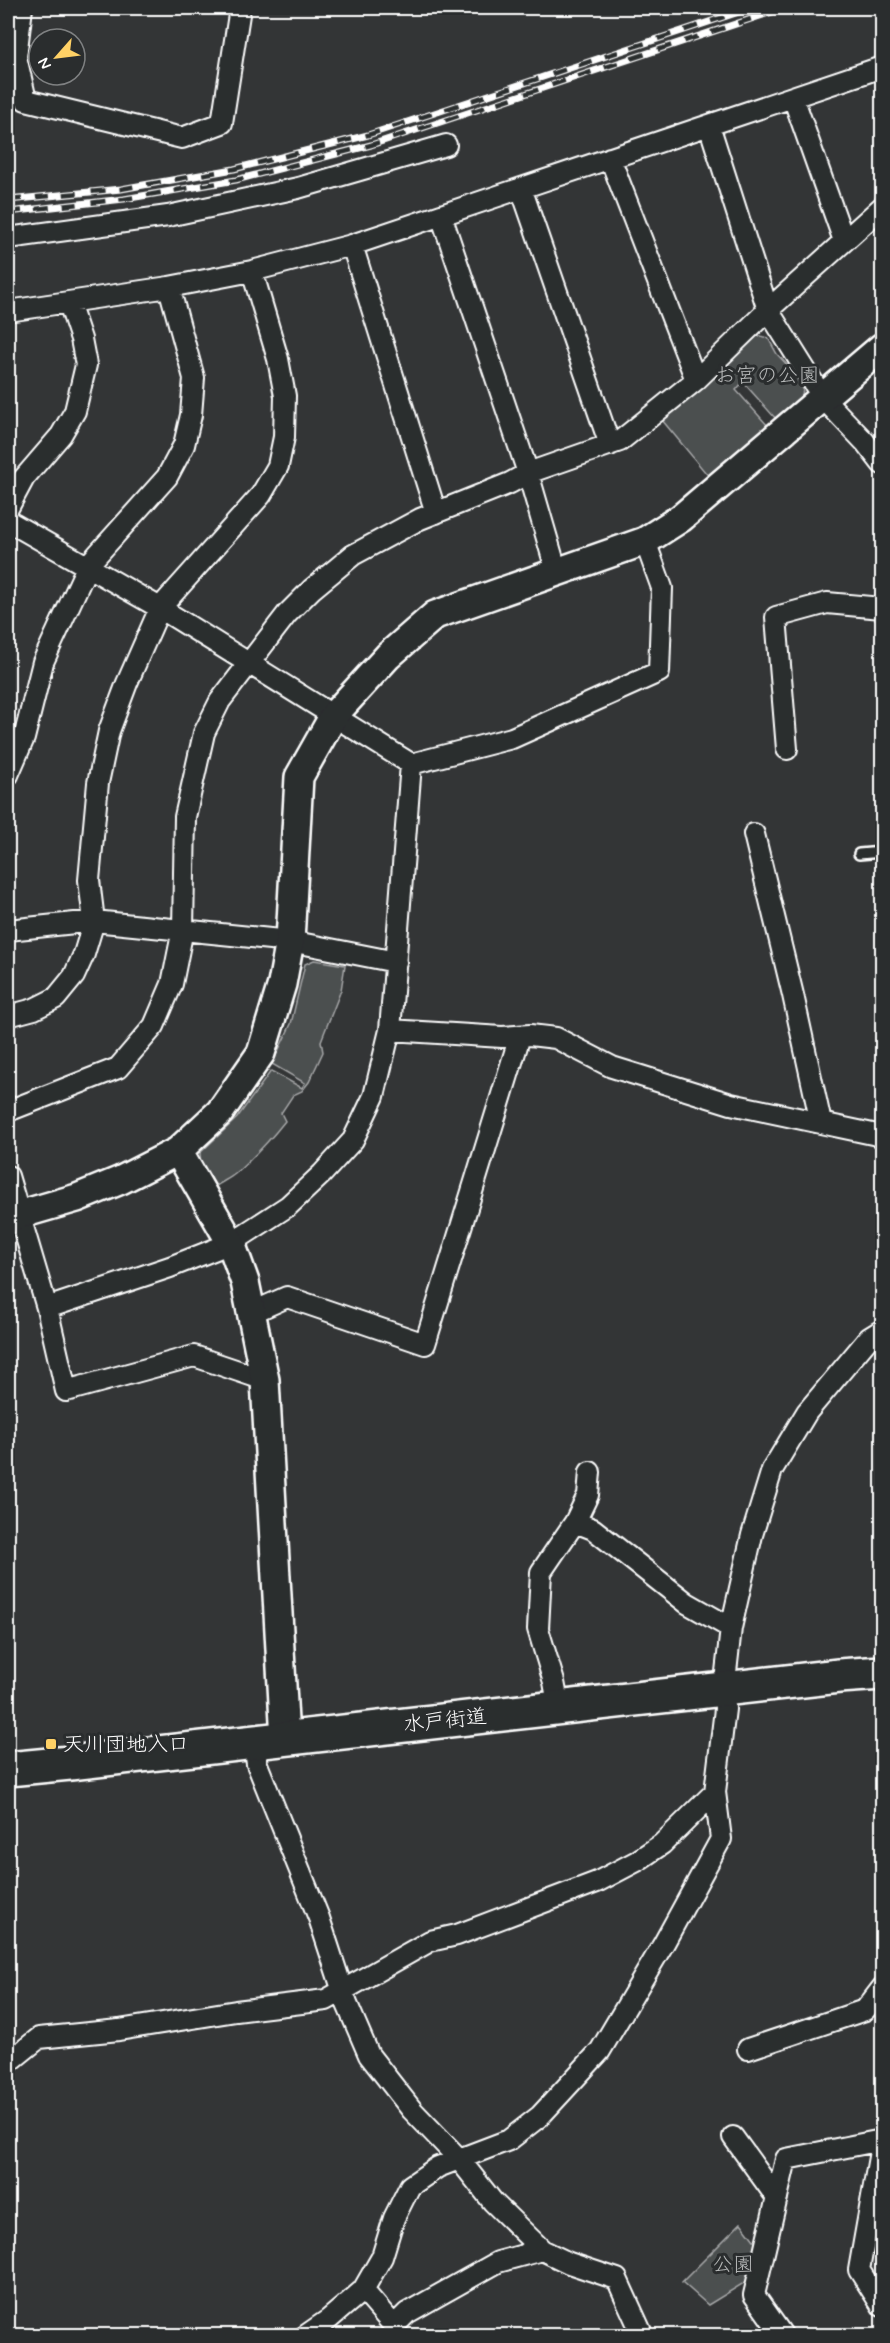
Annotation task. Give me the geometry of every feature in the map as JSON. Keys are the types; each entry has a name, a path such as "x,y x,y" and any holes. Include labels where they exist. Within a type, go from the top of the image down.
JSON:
{"highway":[{"name":"水戸街道","path":"8,1769 882,1673"}],"street":[{"path":"22,8 12,42 26,100 182,138 222,123 240,8"},
{"path":"8,311 169,287 252,271 352,245 882,67"},
{"path":"794,97 844,241"},
{"path":"708,125 768,310 823,398 865,442 882,464"},
{"path":"8,238 168,216 298,188 446,145"},
{"path":"610,158 696,381"},
{"path":"521,188 610,445"},
{"path":"8,1111 118,1068 154,1026 172,984 183,929 185,817 204,733 220,701 251,664 287,614 353,555 436,513 528,474 620,441 696,381 768,310 882,207"},
{"path":"441,215 528,474 557,573"},
{"path":"352,245 436,513"},
{"path":"8,1016 34,1009 56,998 74,976 84,954 94,921 89,880 98,783 110,731 127,683 160,608 261,495 278,466 284,436 285,396 278,359 252,271"},
{"path":"8,775 24,738 43,662 88,566 167,477 184,445 191,415 194,378 169,287"},
{"path":"8,508 24,478 62,435 75,411 86,365 81,339 69,303"},
{"path":"14,1217 77,1198 121,1180 178,1151 220,1112 261,1053 282,984 290,941 299,777 333,715 388,656 435,615 645,541 681,518 882,347"},
{"path":"8,521 160,608 411,764 512,738 659,672 662,588 645,541"},
{"path":"787,749 776,617 827,603 882,608"},
{"path":"47,1308 231,1243 288,1206 353,1140 374,1096 390,1030 411,764"},
{"path":"754,834 821,1123"},
{"path":"8,930 94,921 290,941 396,962"},
{"path":"390,1030 556,1038 612,1067 731,1104 882,1136"},
{"path":"251,1313 287,1297 424,1344 520,1036"},
{"path":"178,1151 231,1243 245,1282 265,1380 269,1741 257,1764 319,1918 343,1992 369,2055 412,2110 459,2158 493,2202 542,2250 568,2263 617,2279 643,2336"},
{"path":"8,1176 14,1217 47,1308 66,1391 194,1356 265,1380"},
{"path":"305,2336 363,2290 382,2258 394,2218 410,2186 438,2167 509,2140 540,2116 600,2051 664,1943 721,1839 715,1792 725,1709 724,1690 731,1628 752,1535 772,1470 807,1412 868,1338 882,1330"},
{"path":"559,1708 554,1682 538,1629 541,1572 575,1521 588,1495 590,1472"},
{"path":"575,1521 592,1529 687,1603 731,1628"},
{"path":"8,2063 39,2038 119,2030 236,2011 326,2000 430,1941 457,1935 597,1882 637,1861 662,1844 715,1792"},
{"path":"748,2049 865,2010 882,1988"},
{"path":"733,2137 777,2198"},
{"path":"783,2336 754,2295 786,2159 882,2140 859,2270 882,2306"},
{"path":"363,2290 394,2326 407,2313 498,2262 542,2250"}],"lane":[{"path":"859,854 882,852"}],"green space":[{"name":"お宮の公園","path":"756,335 768,338 777,354 804,383 802,395 776,419 743,382 736,390 768,426 710,478 662,420"},
{"path":"314,960 345,965 341,990 321,1041 323,1052 309,1082 302,1091 293,1095 281,1113 285,1121 242,1168 215,1187 201,1165 200,1153 237,1118 271,1071 302,1088 305,1083 272,1064 291,1024 305,964"},
{"name":"公園","path":"741,2223 760,2248 752,2278 708,2305 682,2282"}],"railway":[{"path":"8,200 121,189 234,169 368,135 751,8"},
{"path":"8,212 124,199 236,180 371,145 784,8"}],"place":[{"name":"天川団地入口","path":"51,1744"}]}
